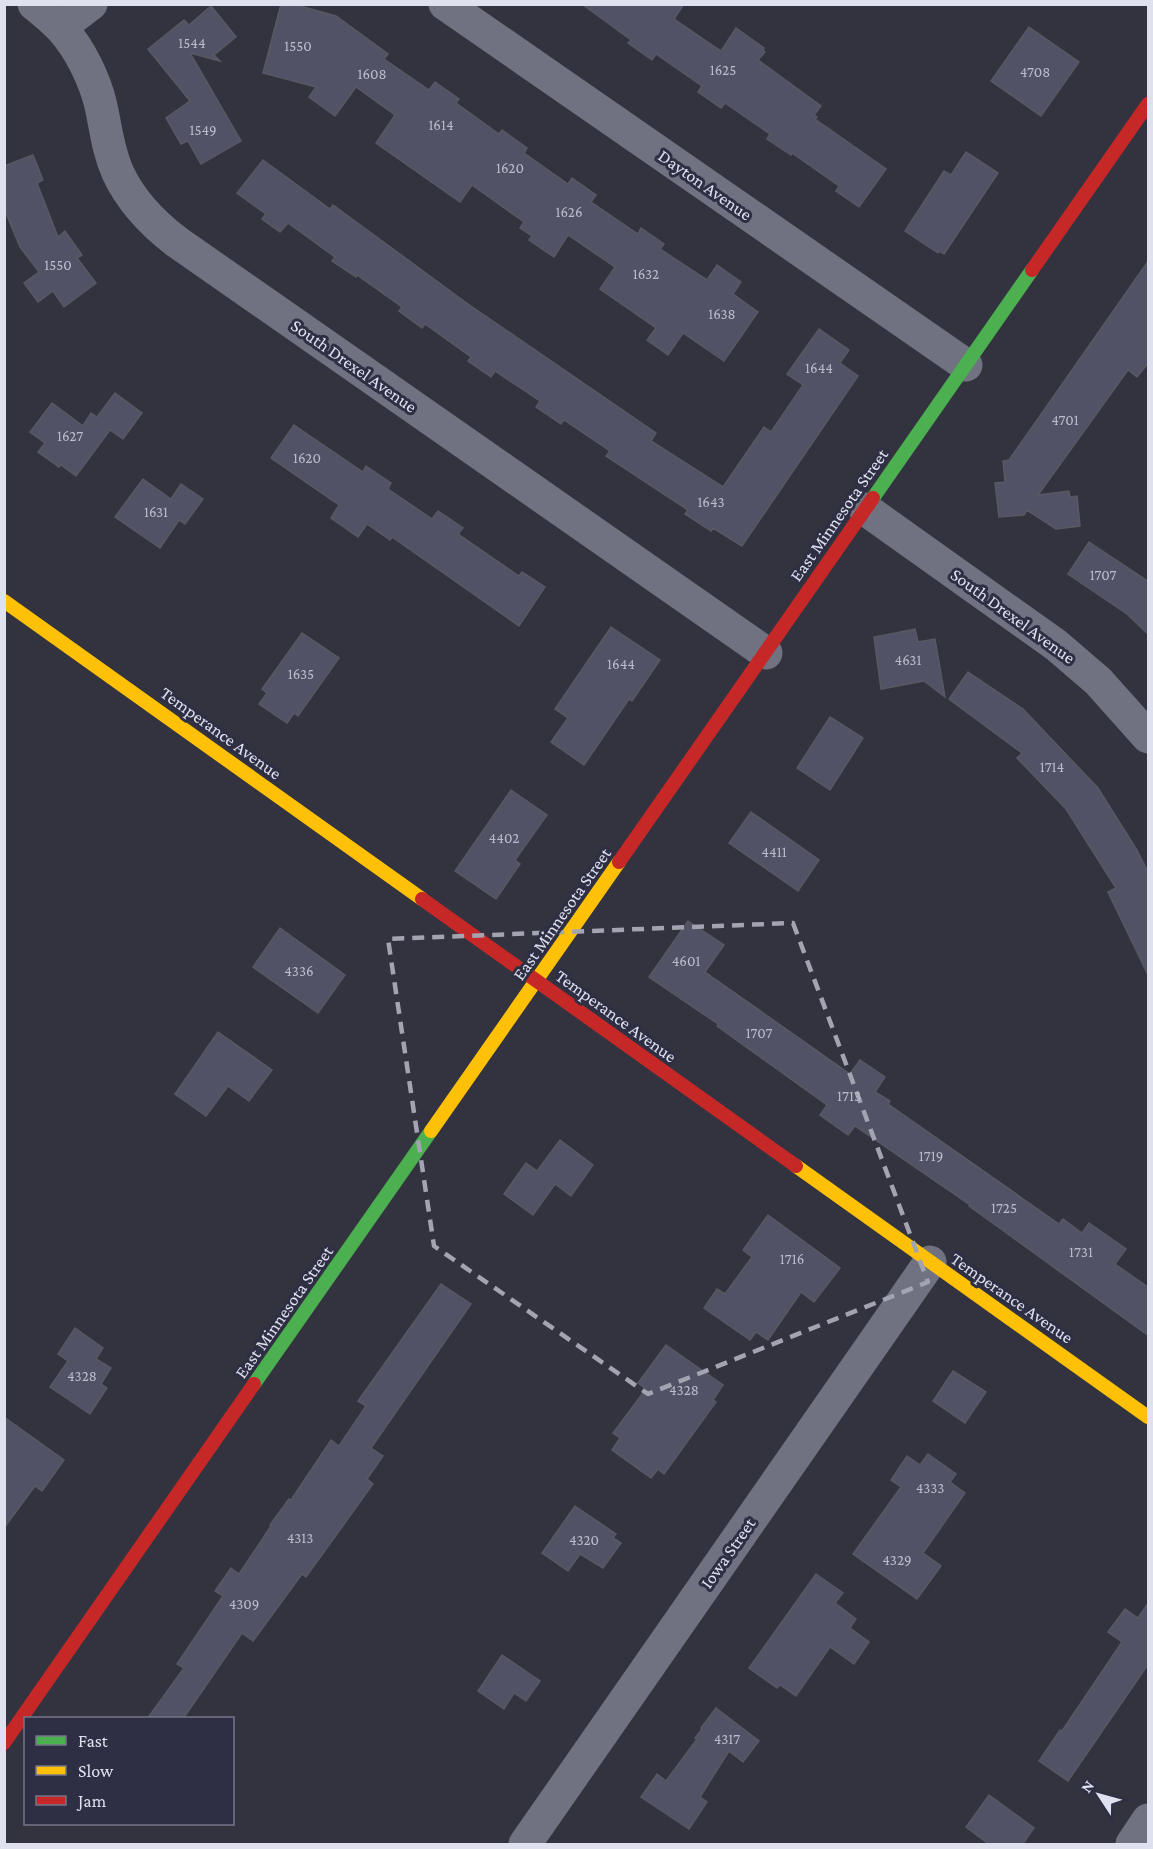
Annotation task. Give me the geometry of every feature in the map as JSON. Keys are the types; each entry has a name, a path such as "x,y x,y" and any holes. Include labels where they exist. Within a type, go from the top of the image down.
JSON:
{"street":[{"name":"South Drexel Avenue","path":"34,4 61,27 81,58 100,102 106,137 118,174 131,196 157,226 186,249 766,653"},
{"path":"61,27 91,4"},
{"name":"Dayton Avenue","path":"445,4 966,365"},
{"name":"East Minnesota Street","path":"4,1743 1149,105"},
{"name":"South Drexel Avenue","path":"865,509 1056,645 1098,681 1149,737"},
{"name":"Temperance Avenue","path":"4,601 1149,1418"},
{"name":"Iowa Street","path":"525,1845 930,1263"},
{"path":"1132,1845 1149,1820"}],"highlighted area":[{"path":"793,923 928,1282 648,1394 434,1246 388,939"}],"building":[{"path":"281,4 293,4 336,16 388,54 384,59 429,90 435,82 459,99 456,103 499,134 502,130 527,148 524,153 568,184 572,178 596,195 591,202 638,234 641,228 664,244 660,249 707,280 717,265 741,282 733,294 758,312 724,361 683,333 668,355 647,340 656,328 600,289 615,267 568,235 554,257 529,240 532,236 520,228 524,222 472,185 460,202 376,143 395,115 356,87 335,116 309,97 316,87 263,73"},
{"path":"582,4 684,4 674,19 721,51 736,28 764,48 765,52 758,60 821,106 814,115 817,117 815,119 886,169 859,207 836,191 839,186 792,153 791,155 767,139 770,134 725,103 721,108 698,92 702,86 656,54 652,60 628,43 631,40"},
{"path":"211,6 236,37 214,55 220,61 190,53 241,141 201,164 188,141 181,144 166,118 190,101 148,49 184,20 189,25"},
{"path":"1029,27 1079,62 1041,116 991,81"},
{"path":"966,152 998,173 944,254 939,251 938,253 905,231 944,171 951,175"},
{"path":"33,155 43,180 37,183 58,237 65,231 82,255 77,258 96,283 64,307 53,291 38,302 24,283 39,272 20,247 4,208 4,166"},
{"path":"263,160 330,209 333,205 468,304 656,433 651,441 723,487 764,427 771,432 803,385 787,374 819,329 849,350 840,363 858,376 742,546 713,528 711,531 685,514 688,510 606,456 610,451 564,420 561,424 536,407 540,401 495,371 491,377 468,361 471,357 425,324 422,328 399,311 402,307 357,275 356,277 332,261 335,257 288,223 280,232 262,219 266,214 237,193"},
{"path":"1149,260 1149,362 1137,377 1128,370 1038,495 1069,491 1070,497 1077,496 1080,526 1056,529 1027,510 1024,515 999,517 995,483 1005,482 1003,461 1009,460"},
{"path":"115,393 142,413 123,439 110,430 76,476 38,452 45,443 30,432 52,403 83,426 91,413 97,417"},
{"path":"294,425 363,472 366,466 391,483 388,489 432,519 438,511 463,528 458,534 519,576 522,572 545,587 519,626 392,537 390,540 367,524 358,537 331,518 339,505 271,458"},
{"path":"143,479 171,499 181,484 203,499 185,524 179,520 160,548 115,517"},
{"path":"1089,542 1149,582 1149,635 1127,614 1068,574"},
{"path":"611,627 660,660 632,701 629,699 584,765 551,742 568,718 555,709"},
{"path":"915,629 918,642 935,639 945,697 924,681 881,689 874,637"},
{"path":"302,633 339,658 298,716 294,713 287,723 259,704 267,693 262,689"},
{"path":"968,672 1023,709 1098,788 1137,850 1149,874 1149,977 1108,892 1116,888 1066,809 1017,758 1022,753 949,699"},
{"path":"830,717 863,738 830,790 797,768"},
{"path":"511,790 547,815 515,860 520,864 496,899 455,871"},
{"path":"751,812 819,860 798,891 729,843"},
{"path":"688,921 724,945 705,972 850,1074 860,1060 885,1077 875,1092 890,1101 888,1104 1059,1224 1063,1219 1082,1233 1089,1223 1126,1249 1115,1264 1149,1288 1149,1336 970,1205 855,1126 848,1135 820,1115 827,1105 717,1026 718,1024 649,977"},
{"path":"280,928 345,975 318,1013 253,967"},
{"path":"218,1032 272,1070 249,1101 228,1086 206,1116 175,1094"},
{"path":"560,1140 593,1165 571,1196 555,1184 533,1215 504,1194 526,1163 537,1171"},
{"path":"768,1215 840,1268 814,1302 801,1292 768,1340 756,1332 750,1340 704,1308 717,1289 725,1294 752,1257 743,1250"},
{"path":"441,1284 471,1304 371,1448 383,1456 367,1479 373,1484 306,1577 302,1574 253,1641 242,1633 184,1717 148,1717 184,1668 177,1664 223,1596 215,1591 231,1568 239,1574 270,1525 289,1499 291,1500 331,1440 339,1446 366,1406 358,1401"},
{"path":"75,1328 103,1348 96,1359 111,1368 101,1384 107,1388 90,1414 50,1387 68,1361 58,1354"},
{"path":"666,1345 723,1385 713,1400 716,1402 664,1474 658,1469 651,1478 612,1450 620,1438 613,1433 646,1389 638,1383"},
{"path":"953,1371 986,1392 965,1423 933,1401"},
{"path":"4,1417 64,1460 42,1491 35,1486 4,1528"},
{"path":"928,1454 956,1474 950,1482 965,1493 923,1553 941,1566 917,1599 853,1554 901,1487 891,1480 907,1456 920,1465"},
{"path":"575,1506 616,1534 613,1538 621,1543 603,1568 580,1554 568,1571 542,1553"},
{"path":"816,1574 843,1593 835,1603 856,1619 850,1628 869,1642 854,1664 830,1647 796,1696 780,1685 777,1688 749,1668"},
{"path":"1149,1602 1149,1663 1068,1781 1039,1761 1122,1642 1108,1632 1125,1609 1138,1618"},
{"path":"502,1655 540,1681 526,1701 514,1693 504,1709 478,1691"},
{"path":"716,1708 759,1741 743,1762 729,1751 700,1797 707,1802 689,1829 641,1797 657,1774 666,1781 697,1739 695,1738 701,1728"},
{"path":"989,1795 1034,1828 1022,1845 990,1845 966,1827"}],"traffic: fast":[{"path":"873,498 1032,270"},
{"path":"254,1384 431,1131"}],"traffic: slow":[{"path":"4,601 422,899"},
{"path":"431,1131 619,862"},
{"path":"796,1166 1148,1417"}],"traffic: jam":[{"path":"1032,270 1148,104"},
{"path":"619,862 873,498"},
{"path":"422,899 796,1166"},
{"path":"4,1743 254,1384"}]}
